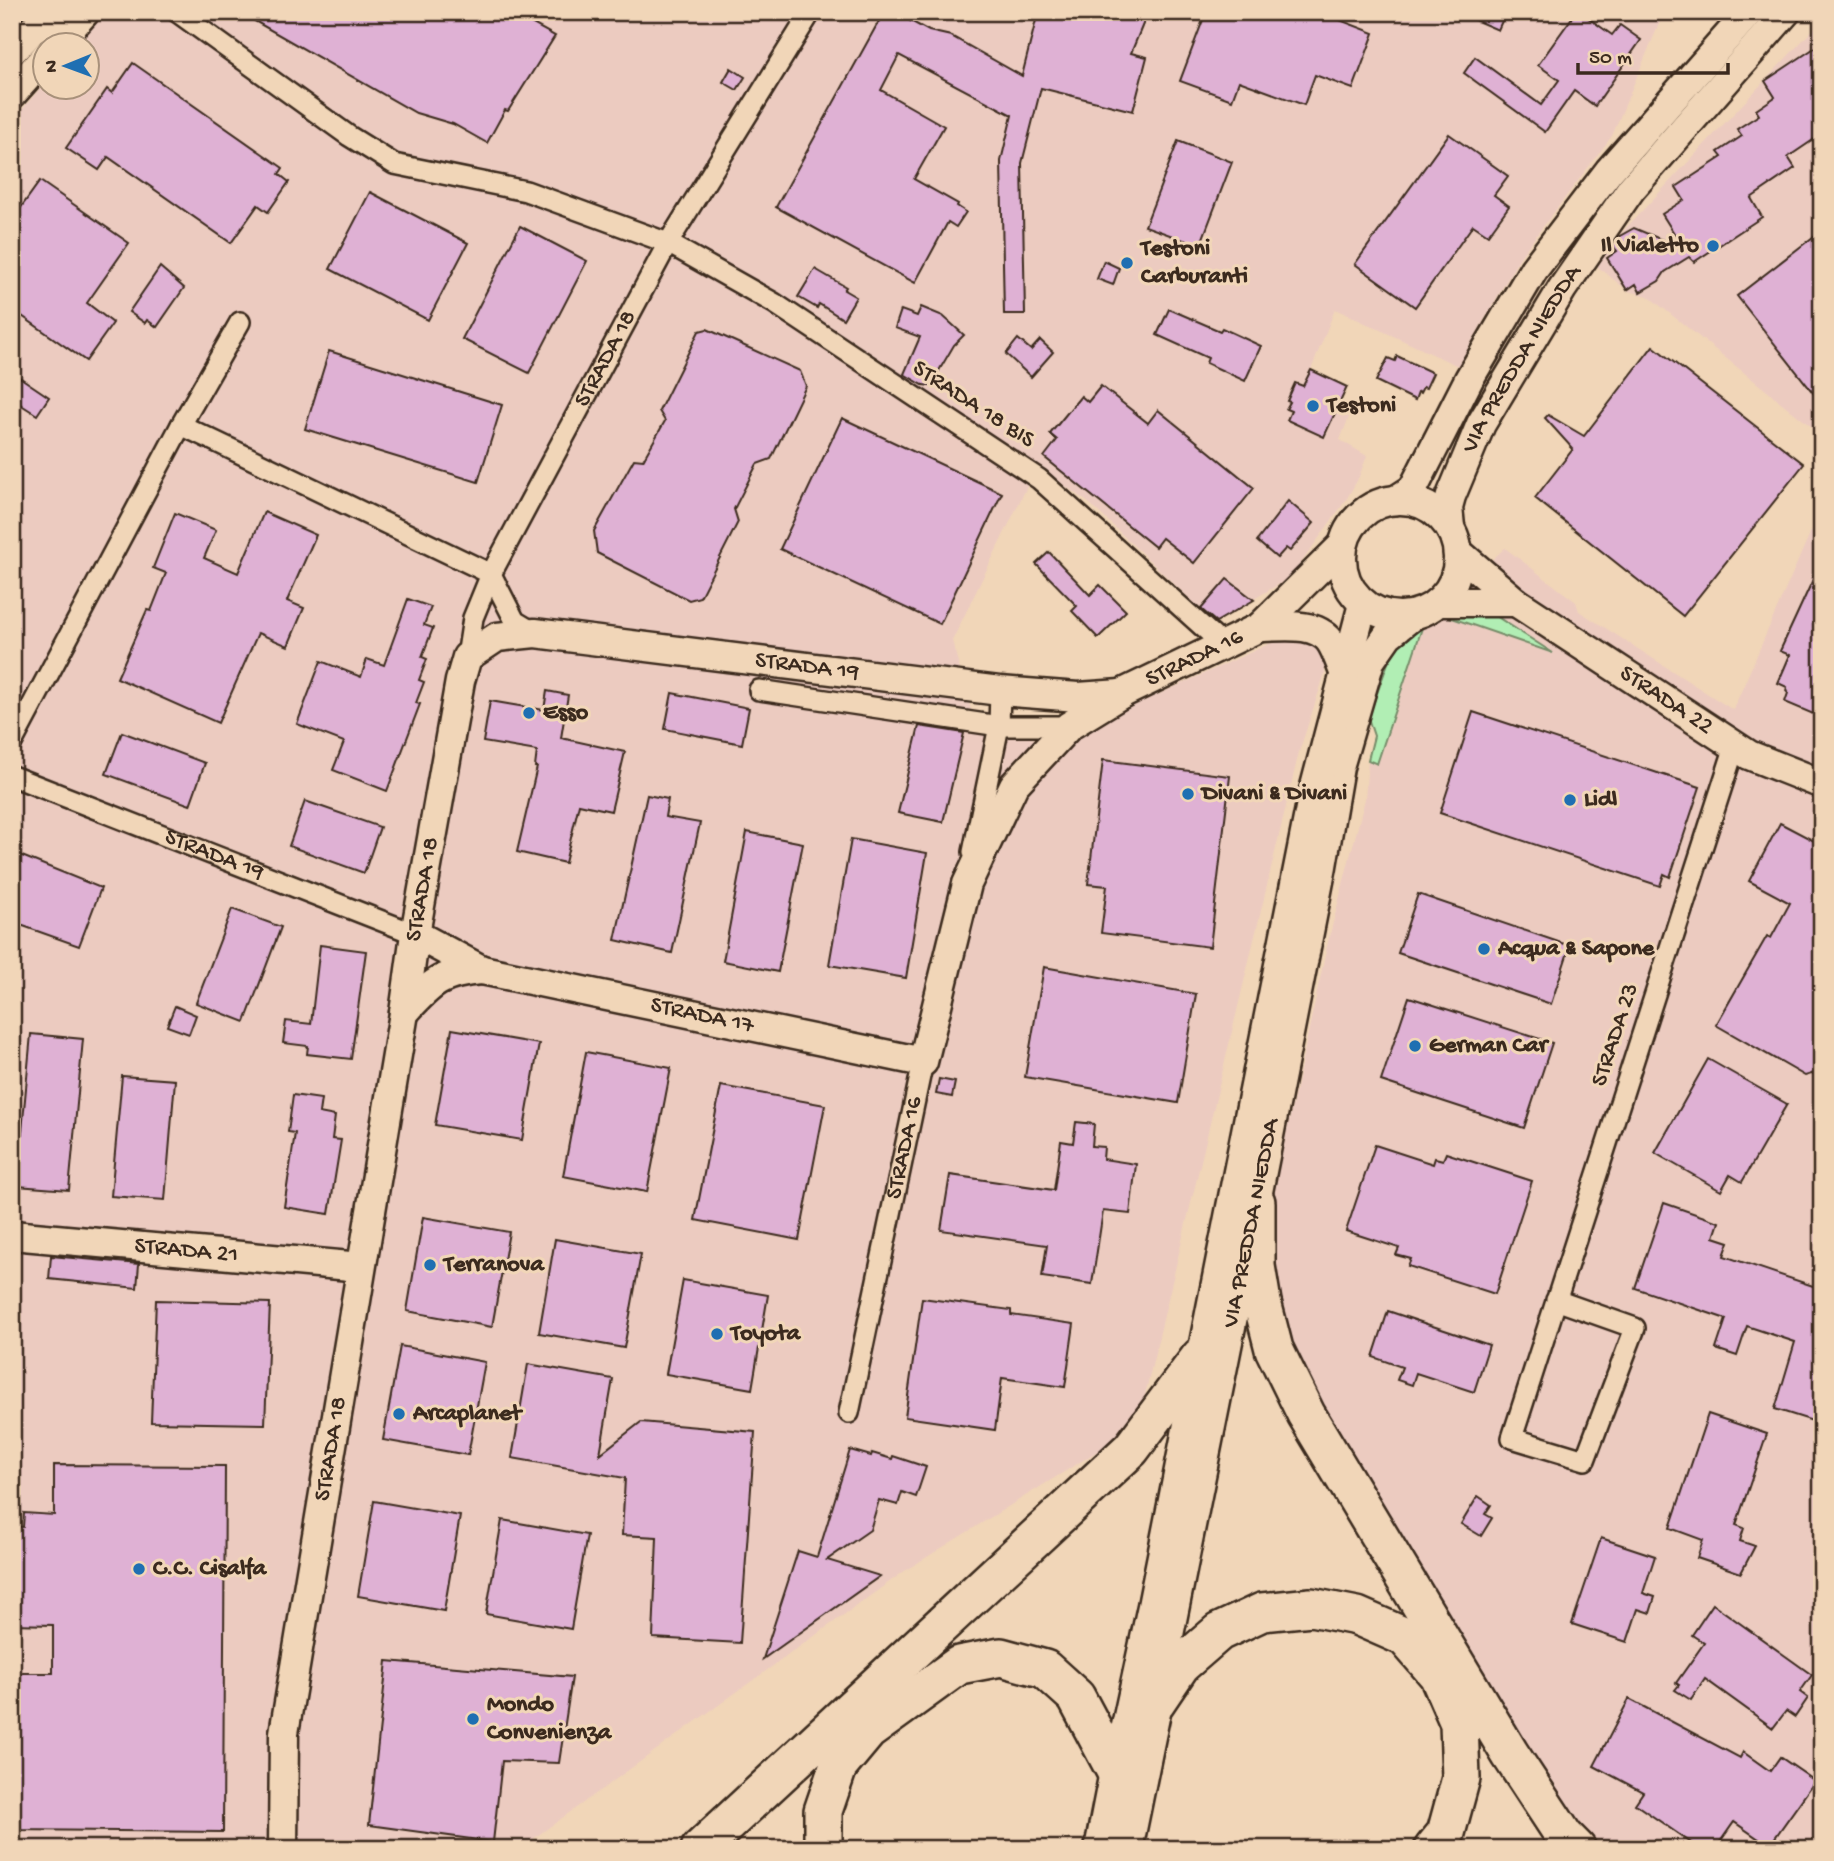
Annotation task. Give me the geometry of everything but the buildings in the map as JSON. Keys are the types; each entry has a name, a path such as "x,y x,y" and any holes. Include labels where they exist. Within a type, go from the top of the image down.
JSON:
{"highway":[{"path":"1256,1202 1256,1266 1262,1302 1274,1349 1306,1414 1510,1754 1564,1836 1577,1849"},
{"path":"700,1849 1131,1449 1200,1357"},
{"path":"1156,1702 1181,1665 1219,1632 1262,1612 1311,1607 1357,1616 1405,1637 1438,1675 1459,1723 1461,1779 1446,1833 1433,1849"},
{"path":"823,1849 822,1811 838,1767 868,1731 959,1665 1000,1657 1045,1670 1076,1697 1115,1772"}],"main road":[{"path":"12,51 50,12"},
{"path":"67,32 85,12"},
{"name":"VIA PREDDA NIEDDA","path":"1454,540 1448,507 1455,482 1481,424 1562,289 1631,189 1786,12"},
{"name":"VIA PREDDA NIEDDA","path":"1396,500 1413,489 1469,379 1534,269 1609,171 1742,14"},
{"path":"12,94 32,72"},
{"path":"1295,593 1356,596 1387,615 1412,616 1432,608 1449,592 1458,566 1454,540 1442,517 1421,503 1396,500 1371,508 1358,518 1343,545 1343,567 1356,596"},
{"name":"STRADA 22","path":"1454,540 1516,602 1749,755 1822,784"},
{"name":"STRADA 16","path":"923,1062 967,884 1014,785 1069,726 1121,694 1260,627 1343,545"},
{"name":"VIA PREDDA NIEDDA","path":"1101,1849 1115,1772 1152,1606 1312,798 1344,672 1356,596"},
{"path":"1440,602 1516,602"},
{"name":"VIA PREDDA NIEDDA","path":"1126,1849 1175,1615 1322,866 1339,767 1370,661 1388,635 1412,616"},
{"path":"1260,627 1304,627 1319,631 1331,642 1344,672"},
{"name":"STRADA 19","path":"467,657 497,637 535,633 1000,691 1078,697 1121,694"},
{"name":"STRADA 18","path":"283,1849 284,1734 415,934 460,681 467,657"},
{"name":"STRADA 17","path":"415,934 482,970 923,1062"},
{"name":"STRADA 17","path":"404,1013 437,980 459,972 482,970"},
{"name":"STRADA 21","path":"12,1235 361,1266"}],"street":[{"name":"STRADA 18 BIS","path":"177,12 349,136 394,164 526,191 668,243 774,303 1039,479 1223,645"},
{"name":"STRADA 18","path":"467,657 473,618 491,574 668,243 811,12"},
{"path":"12,743 181,425 240,322"},
{"path":"181,425 491,574 515,621 535,633"},
{"path":"759,690 999,726 1069,726"},
{"name":"STRADA 16","path":"967,884 999,726 1000,691"},
{"name":"STRADA 19","path":"1021,725 1078,697"},
{"name":"STRADA 23","path":"1556,1300 1635,1328 1585,1460 1512,1438 1556,1300 1735,746"},
{"name":"STRADA 19","path":"12,776 415,934"},
{"name":"STRADA 16","path":"849,1413 923,1062"}],"shaded area":[{"path":"103,12 1664,12 1612,136 1520,257 1458,366 1335,309 1311,370 1347,387 1341,401 1353,407 1340,440 1367,456 1346,500 1291,577 1213,621 1089,503 1037,466 952,641 977,731 1067,743 1089,726 1293,633 1323,646 1325,673 1299,752 1144,1399 1117,1439 906,1570 519,1849 12,1849 12,122 32,98 32,102 102,102 102,32 87,32"},
{"path":"1822,20 1822,435 1648,296 1628,291 1593,263"},
{"path":"1811,531 1822,534 1822,1849 1602,1849 1540,1789 1363,1483 1276,1315 1274,1189 1328,942 1365,799 1368,760 1374,736 1368,718 1403,638 1446,616 1467,582 1505,548 1576,602 1579,611 1733,710"}],"green space":[{"path":"1470,610 1488,611 1553,653 1446,616"},
{"path":"1422,628 1377,764 1368,760 1374,736 1368,718 1392,652 1403,638"}],"place":[{"name":"Il Vialetto","path":"1713,246"},
{"name":"Testoni Carburanti","path":"1127,263"},
{"name":"Testoni","path":"1313,406"},
{"name":"Esso","path":"529,713"},
{"name":"Divani & Divani","path":"1188,794"},
{"name":"Lidl","path":"1570,800"},
{"name":"Acqua & Sapone","path":"1484,949"},
{"name":"German Car","path":"1415,1046"},
{"name":"Terranova","path":"430,1265"},
{"name":"Toyota","path":"717,1334"},
{"name":"Arcaplanet","path":"399,1414"},
{"name":"C.C. Cisalfa","path":"139,1569"},
{"name":"Mondo Convenienza","path":"473,1719"}]}
